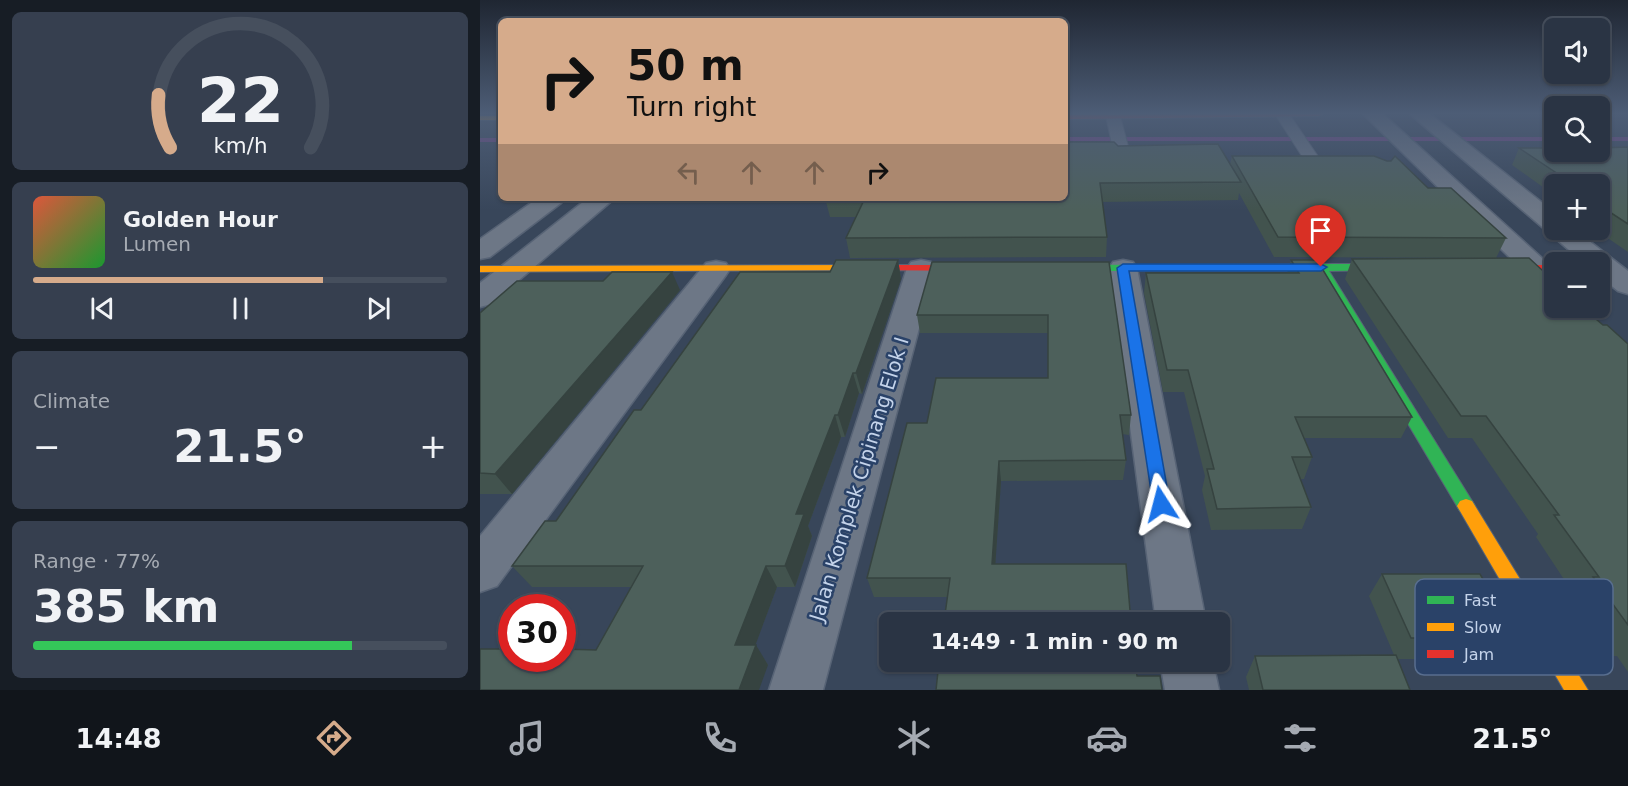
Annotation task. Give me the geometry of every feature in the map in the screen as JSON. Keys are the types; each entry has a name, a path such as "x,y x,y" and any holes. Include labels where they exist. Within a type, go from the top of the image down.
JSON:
{"street":[{"path":"1407,146 1544,270"},
{"path":"1459,146 1544,216"},
{"path":"480,251 549,201"},
{"path":"480,297 599,201"},
{"path":"1573,240 1616,273"},
{"path":"1321,267 1510,579"},
{"path":"1052,268 1405,267"},
{"path":"480,571 716,268"},
{"name":"Jalan Komplek Cipinang Elok I","path":"796,690 921,268"},
{"path":"480,269 993,268"},
{"path":"1123,268 1179,612"},
{"path":"1476,268 1544,274"},
{"path":"1189,672 1192,690"},
{"path":"1568,675 1577,690"}],"lane":[{"path":"1120,146 1123,158"},
{"path":"1303,146 1313,161"},
{"path":"1270,161 1335,161"}],"building":[{"path":"1068,146 1219,146 1241,182 1100,183 1107,237 846,238 864,201 1068,201"},
{"path":"1628,147 1628,224 1610,212 1610,174 1558,174 1519,148 1544,148 1544,162 1610,162 1610,148"},
{"path":"1232,156 1374,156 1391,161 1395,156 1428,188 1451,188 1506,238 1278,237"},
{"path":"1529,258 1544,272 1544,318 1595,318 1603,325 1607,325 1628,344 1628,625 1613,604 1613,579 1594,579 1593,577 1599,577 1554,515 1559,515 1486,416 1461,416 1352,259"},
{"path":"836,260 898,260 856,373 853,373 838,415 835,415 796,514 804,514 785,566 766,566 735,645 756,645 739,690 480,690 480,649 498,649 498,672 576,672 576,649 596,650 643,566 512,566 545,521 556,521 634,410 641,410 740,272 830,272"},
{"path":"1291,260 1317,260 1412,417 1295,417 1312,457 1292,457 1311,507 1217,509 1207,469 1214,469 1188,370 1167,370 1146,273 1299,273"},
{"path":"932,262 1109,262 1131,415 1120,415 1126,460 999,461 992,564 1126,564 1130,612 945,612 950,578 867,578 907,423 927,423 936,378 1048,378 1048,315 917,315"},
{"path":"612,272 672,272 495,474 480,473 480,313 517,281 603,281"},
{"path":"1382,574 1480,574 1483,579 1415,579 1415,638 1411,638"},
{"path":"1396,655 1410,690 1263,690 1255,656"},
{"path":"938,672 1136,672 1137,676 1160,676 1162,690 936,690"}],"traffic: fast":[{"path":"1321,267 1466,506"},
{"path":"1067,268 1393,267"}],"traffic: slow":[{"path":"480,269 874,268"},
{"path":"1466,506 1510,579"},
{"path":"1568,675 1577,690"}],"traffic: jam":[{"path":"874,268 976,268"},
{"path":"1496,268 1544,268"}],"route":[{"path":"1161,504 1123,268 1321,267"}]}
